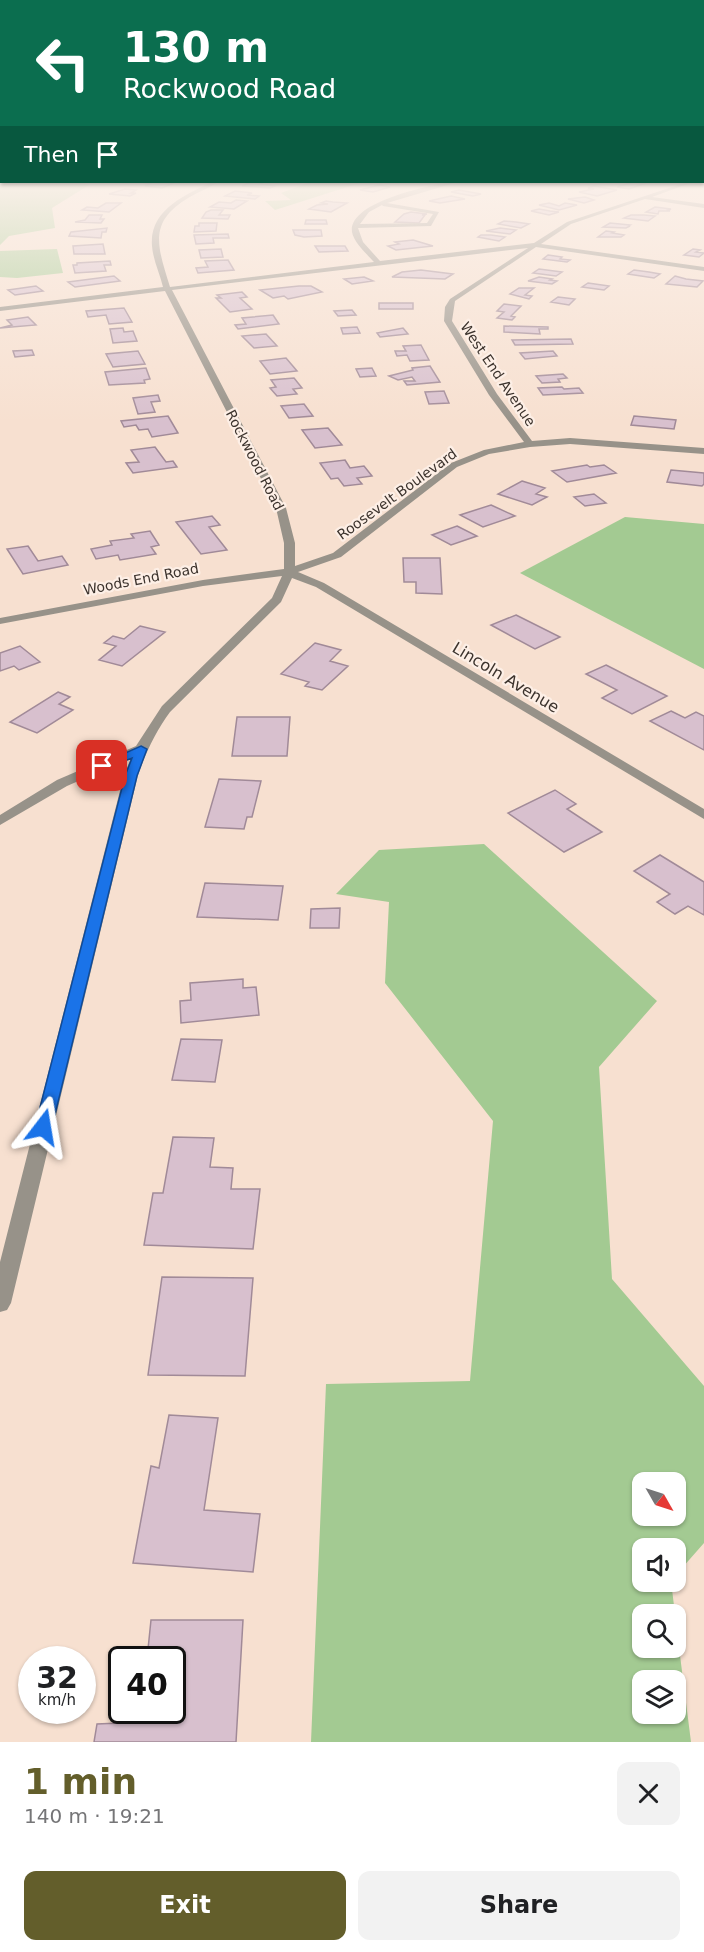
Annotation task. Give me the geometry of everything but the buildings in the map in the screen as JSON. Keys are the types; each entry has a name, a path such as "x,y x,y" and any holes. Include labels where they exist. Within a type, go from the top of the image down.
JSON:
{"street":[{"name":"Rockwood Road","path":"0,1303 86,951 131,776 141,749 150,729 166,709 277,600 285,587 288,572 291,543 281,508 167,288 159,260"},
{"path":"0,309 401,260"},
{"name":"West End Avenue","path":"510,260 459,294 448,307 447,315 448,321 493,395 530,444"},
{"path":"642,260 704,269"},
{"name":"Roosevelt Boulevard","path":"288,572 337,555 454,465 487,452 530,444 594,442 704,451"},
{"name":"Woods End Road","path":"0,621 203,583 288,572"},
{"name":"Lincoln Avenue","path":"288,572 320,585 704,815"},
{"path":"0,821 62,783 141,749"}],"green space":[{"path":"0,260 60,260 63,273 17,278 0,277"},
{"path":"625,517 704,524 704,669 520,573"},
{"path":"484,844 657,1001 599,1067 612,1279 704,1386 704,1543 686,1563 686,1538 632,1538 632,1592 672,1592 674,1604 632,1604 632,1658 680,1658 682,1670 632,1670 632,1724 686,1724 686,1703 691,1742 311,1742 326,1384 470,1381 493,1121 385,983 389,902 336,894 379,850"}],"route":[{"path":"43,1127 131,776 141,749 102,766"}]}
